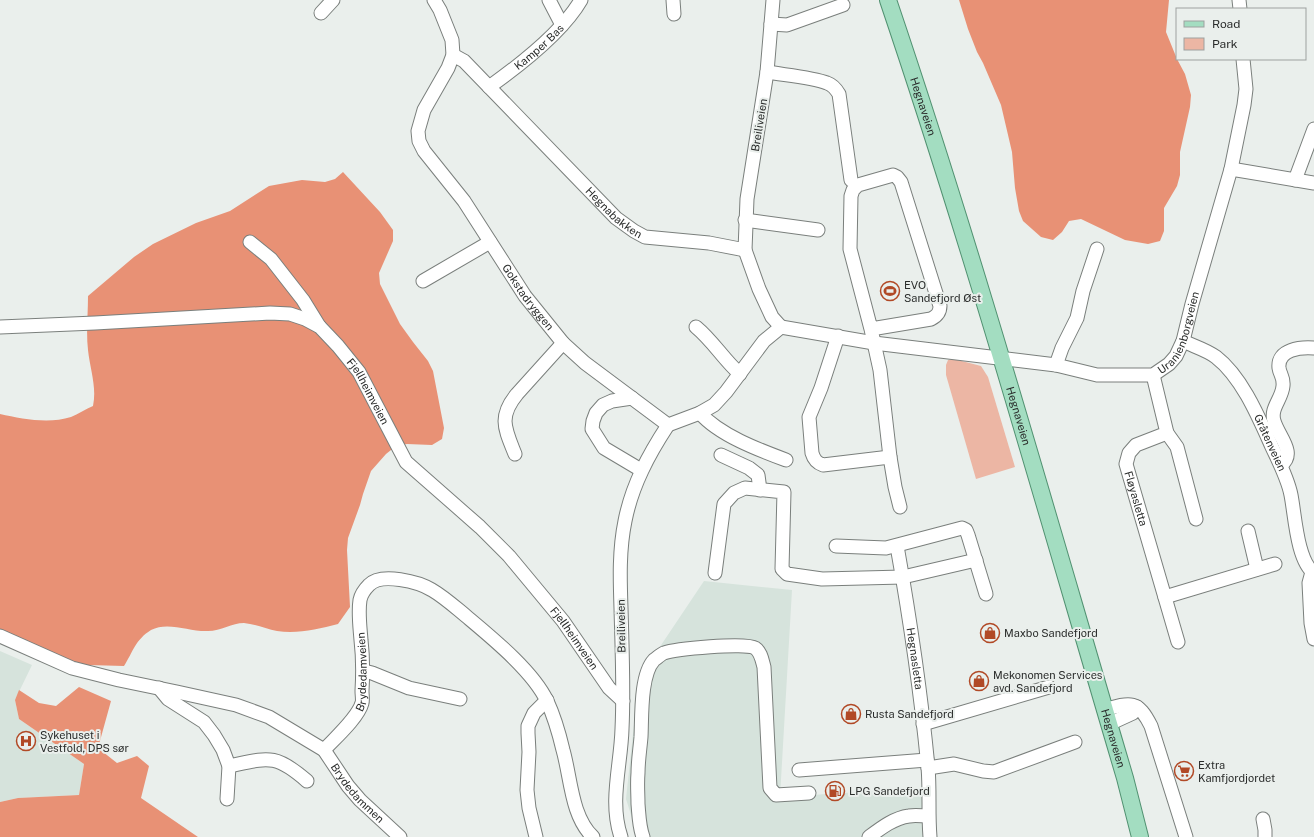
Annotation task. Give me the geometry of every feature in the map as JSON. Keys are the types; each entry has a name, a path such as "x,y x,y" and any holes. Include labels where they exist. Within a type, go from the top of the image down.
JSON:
{"main road":[{"name":"Hegnaveien","path":"888,0 940,159 1002,358 1107,717 1140,837"}],"street":[{"path":"321,14 333,0"},
{"path":"434,0 440,10 452,40 453,56"},
{"path":"549,0 562,25"},
{"name":"Kamper Bas","path":"489,87 529,56 562,25 574,12 581,0"},
{"path":"674,0 674,14"},
{"name":"Breiliveien","path":"745,250 747,199 767,72 773,0"},
{"path":"771,24 787,25 843,5"},
{"name":"Hegnabakken","path":"453,56 464,61 616,218 634,232 645,237 709,244 745,250"},
{"name":"Gokstadryggen","path":"453,56 448,68 424,110 418,131 419,141 424,151 464,201 525,296 563,343 585,363 668,425"},
{"name":"Uranienborgveien","path":"781,326 874,343 1056,365 1097,375 1153,375 1169,364 1176,356 1183,341 1192,304 1231,169 1246,89 1243,60"},
{"path":"767,72 816,80 828,83 835,88 839,94 851,180"},
{"path":"1295,180 1314,128"},
{"path":"1231,169 1314,183"},
{"path":"871,329 931,319 937,316 940,310 901,182 893,175 858,185 853,190 850,196 850,249 880,370 890,457 900,507"},
{"path":"745,220 818,230"},
{"path":"250,242 271,259 303,300 320,327"},
{"path":"423,281 490,242"},
{"path":"1056,365 1062,348 1077,318 1083,291 1097,249"},
{"path":"668,425 700,414 714,405 726,392 764,341 781,326 772,317 759,289 745,250"},
{"name":"Fjellheimveien","path":"0,327 95,323 270,312 298,316 320,327 338,346 358,372 406,462 480,527 509,556 563,620 609,688 623,701"},
{"path":"696,327 740,374"},
{"path":"838,336 821,388 809,417 812,453 814,459 823,465 890,457"},
{"name":"Gråtenveien","path":"1183,341 1215,357 1228,369 1248,396 1281,465 1291,494 1301,550 1305,563 1313,573"},
{"path":"515,454 505,426 506,410 510,402 563,343"},
{"path":"1281,465 1286,461 1288,455 1274,423 1273,415 1283,388 1283,379 1279,368 1280,361 1284,355 1300,347 1314,348"},
{"path":"1153,375 1167,433 1177,448 1196,518"},
{"path":"632,398 612,401 603,405 596,413 592,429 604,448 641,470"},
{"path":"700,414 707,422 748,446 786,460"},
{"name":"Breiliveien","path":"621,837 615,813 623,701 620,565 625,520 641,470 668,425"},
{"name":"Fløyasletta","path":"1167,433 1136,445 1129,452 1126,464 1178,642"},
{"path":"721,455 749,468 758,475 760,490"},
{"path":"715,573 724,504 734,493 745,488 784,492 782,569 787,574 822,579 903,577 976,560"},
{"path":"836,546 886,548 962,528 966,530 968,535 986,594"},
{"path":"1248,531 1257,569"},
{"name":"Hegnasletta","path":"897,546 903,577 919,689 928,764 928,816 930,837"},
{"path":"1165,597 1275,564"},
{"path":"1313,573 1308,583 1311,623 1314,639"},
{"name":"Brydedamveien","path":"324,750 355,716 362,704 364,671 360,622 360,600 364,592 374,581 383,578 392,578 419,584 441,596 488,635 524,668 538,685 547,700 563,749 576,810 581,823 587,832 593,837"},
{"path":"0,636 72,668 119,680 236,705 269,717 324,750"},
{"path":"642,837 639,820 638,774 645,681 650,666 654,660 664,653 706,647 746,646 754,648 759,652 764,667 770,788 776,795 780,796 809,793"},
{"path":"364,671 409,688 460,699"},
{"path":"923,724 1049,687"},
{"path":"159,688 168,699 204,722 214,735 223,750 229,766 227,799"},
{"path":"536,837 529,808 527,790 529,752 528,726 534,713 547,700"},
{"path":"1107,717 1130,704 1137,707 1146,716 1151,726 1186,837"},
{"path":"800,770 954,764 982,772 994,772 1075,742"},
{"name":"Brydedammen","path":"324,750 348,786 360,800 396,835"},
{"path":"229,766 261,759 271,759 294,770 307,781"},
{"path":"869,837 895,820 908,816 928,816"},
{"path":"1263,819 1265,837"}],"shaded area":[{"path":"959,0 1169,0 1166,32 1176,60 1178,60 1185,74 1191,95 1190,107 1180,152 1180,175 1177,186 1164,208 1164,231 1160,241 1148,244 1125,240 1081,219 1069,221 1062,232 1053,240 1041,237 1023,221 1019,211 1015,188 1012,152 1001,105 968,29"},
{"path":"343,172 380,212 393,230 393,241 379,273 380,284 400,324 428,361 433,371 444,428 442,439 432,445 407,444 396,446 386,454 371,471 348,538 347,550 350,607 338,624 293,632 277,631 244,623 208,631 165,626 151,630 141,638 124,666 88,665 77,663 0,630 0,414 26,419 54,420 71,417 93,406 94,385 87,344 88,296 134,257 153,244 196,223 230,211 269,186 302,180 325,182 335,179"},
{"path":"704,581 792,590 780,797 922,788 925,837 638,837 626,799 639,678"},
{"name":"Sykehuset i Vestfold, DPS sør","path":"0,651 32,665 15,700 19,719 84,764 79,795 18,798 0,802"},
{"path":"79,687 111,701 98,748 117,763 137,756 149,766 141,798 198,837 0,837 0,802 18,798 79,795 84,764 19,719 15,700 19,690 39,703 56,706"}],"green space":[{"path":"954,359 981,366 988,377 1015,467 976,479 946,375 946,365 948,360"}],"place":[{"name":"EVO Sandefjord Øst","path":"890,291"},
{"name":"Maxbo Sandefjord","path":"990,633"},
{"name":"Mekonomen Services avd. Sandefjord","path":"979,681"},
{"name":"Rusta Sandefjord","path":"851,714"},
{"name":"Sykehuset i Vestfold, DPS sør","path":"26,741"},
{"name":"Extra Kamfjordjordet","path":"1184,771"},
{"name":"LPG Sandefjord","path":"835,791"}]}
